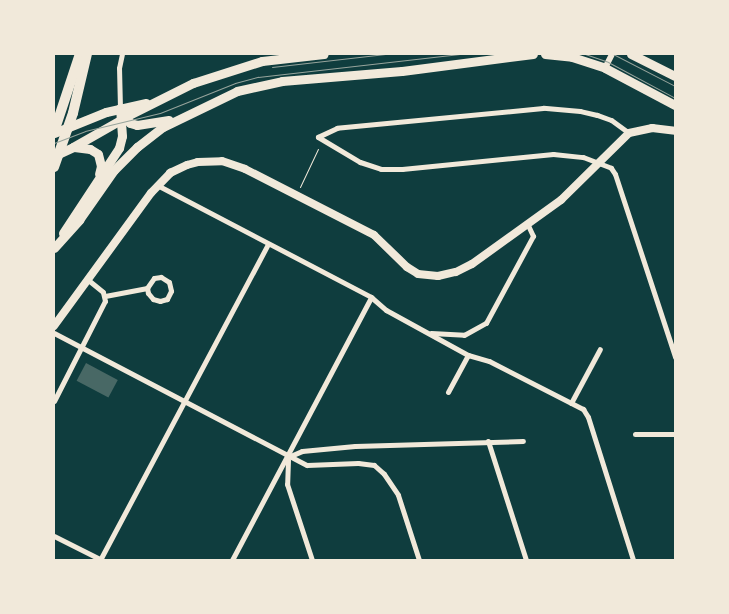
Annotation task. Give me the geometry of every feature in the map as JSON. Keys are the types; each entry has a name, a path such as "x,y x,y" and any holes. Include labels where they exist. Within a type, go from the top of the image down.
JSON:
{"highway":[{"path":"54,132 80,54"},
{"path":"54,167 73,113 87,54"}],"main road":[{"path":"54,156 73,148 122,119 193,84 248,65 324,54"},
{"path":"54,248 79,220 126,156 151,135 186,115 237,91 266,83 393,72 493,56 533,54"},
{"path":"545,54 572,57 605,68 675,105"},
{"path":"631,54 675,76"},
{"path":"54,132 106,112 155,102"},
{"path":"54,248 119,148 122,136 120,108"},
{"path":"122,119 142,126 186,115"},
{"path":"54,326 157,185 170,173 187,165 211,160 234,164 374,235 407,267 426,276 449,274 464,269 560,200 629,133 652,128 675,132"},
{"path":"73,148 90,149 98,154 101,166 96,181"}],"street":[{"path":"120,108 119,68 122,54"},
{"path":"605,68 612,54"},
{"path":"629,133 611,120 597,115 580,111 543,108 336,128 318,137 360,162 381,168 402,169 552,154 583,157 611,168 616,174 675,357"},
{"path":"157,185 371,297 386,310 468,355 489,361 583,409 588,416 633,560"},
{"path":"430,333 464,335 486,323 533,236 527,223"},
{"path":"54,536 101,560 268,244"},
{"path":"105,296 147,288 154,278 161,278 169,282 171,291 167,299 160,301 153,299 148,293 147,288"},
{"path":"54,401 104,305 105,296 101,290 88,280"},
{"path":"232,560 371,297"},
{"path":"54,333 306,465 358,462 374,465 384,474 398,495 419,560"},
{"path":"572,403 600,349"},
{"path":"448,392 468,355"},
{"path":"635,434 675,434"},
{"path":"488,441 526,560"},
{"path":"288,457 302,451 355,446 523,441"},
{"path":"288,457 287,484 312,560"}],"path":[{"path":"300,187 318,149"}],"building":[{"path":"86,363 118,380 108,398 77,381"}],"tram line":[{"path":"272,67 385,54"},
{"path":"54,143 85,131 160,113 235,83 258,77 460,54"},
{"path":"585,54 608,62 675,98"},
{"path":"613,54 675,86"}]}
